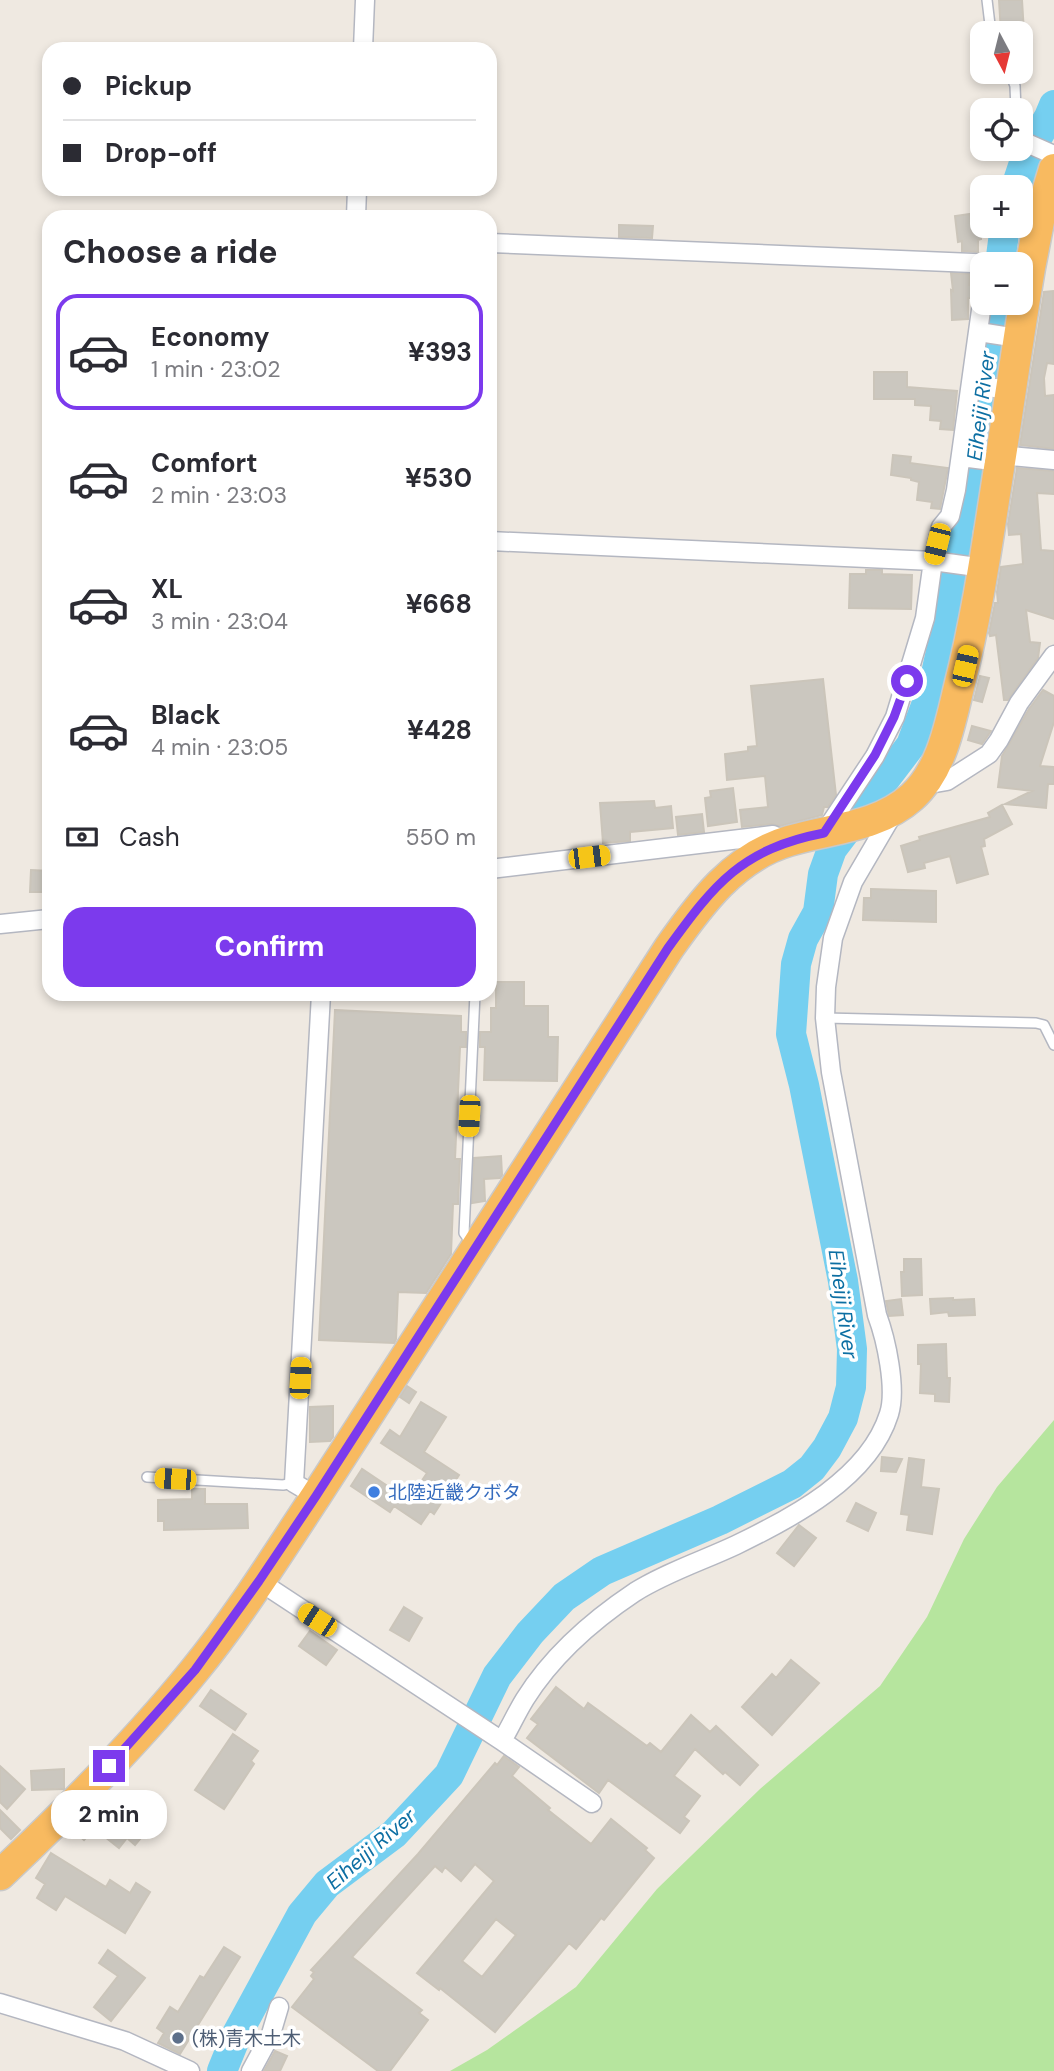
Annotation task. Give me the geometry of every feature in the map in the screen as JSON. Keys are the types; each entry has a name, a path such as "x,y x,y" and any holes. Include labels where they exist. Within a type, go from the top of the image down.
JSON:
{"highway":[{"path":"1033,253 1041,239 1040,216 1053,159"},
{"path":"0,1875 75,1802 195,1670 259,1581 305,1490 475,1248 668,948 696,910 724,879 766,849 788,841 860,825 890,813 924,785 947,734 977,612 980,568 1018,315"}],"street":[{"path":"363,42 365,0"},
{"path":"1033,148 1053,159"},
{"path":"497,243 970,263"},
{"path":"827,832 875,755 894,717 925,618 941,527 950,516 962,457 982,315"},
{"path":"981,332 1015,338"},
{"path":"973,385 1007,390"},
{"path":"962,457 1054,460"},
{"path":"497,541 937,561 980,568"},
{"path":"924,785 947,781 989,754 1019,704 1054,655"},
{"path":"497,1737 567,1646 598,1620 635,1592 676,1569 735,1545 806,1509 838,1484 880,1435 890,1411 891,1377 885,1336 877,1315 844,1148 825,1018 826,986 833,938 853,882 890,813"},
{"path":"497,868 773,835 788,841"},
{"path":"0,923 42,920"},
{"path":"305,1490 321,1001"},
{"path":"259,1581 497,1737 592,1803"},
{"path":"0,2003 125,2041 189,2070"},
{"path":"251,2071 271,2034 279,2007"}],"lane":[{"path":"987,0 990,21"},
{"path":"475,1001 464,1233 475,1248"},
{"path":"825,1018 1036,1023 1044,1026 1054,1045"},
{"path":"147,1477 283,1485 305,1490"}],"green space":[{"path":"1054,1420 1054,2071 450,2071 487,2050 576,1987 657,1889 760,1789 880,1686 927,1617 964,1539 997,1487"}],"building":[{"path":"999,0 1022,0 1023,21 1000,21"},
{"path":"970,214 970,238 981,238 978,240 978,252 962,251 962,241 958,242 955,216"},
{"path":"619,225 653,226 652,238 619,237"},
{"path":"951,273 970,274 968,319 952,320 951,290 953,291"},
{"path":"1053,291 1054,364 1047,363 1044,378 1045,396 1054,395 1054,449 1020,445 1044,292"},
{"path":"874,372 907,372 907,387 957,391 953,430 940,429 941,421 930,420 931,406 915,405 915,399 874,399"},
{"path":"893,455 911,457 910,463 948,468 940,509 931,508 932,502 917,500 919,482 891,475"},
{"path":"1017,468 1054,471 1054,494 1037,493 1041,550 1054,551 1054,619 1026,610 1030,642 1040,643 1038,658 1008,700 1004,700 996,635 990,636 989,633 995,603 998,603 1001,567 1023,564 1021,534 1009,535 1008,524"},
{"path":"866,570 882,570 882,574 912,575 911,609 849,608 850,574 866,574"},
{"path":"980,676 989,678 982,702 974,700"},
{"path":"823,679 836,795 828,807 824,807 822,815 780,826 772,824 742,827 740,810 768,807 765,776 727,780 725,754 748,751 748,747 757,746 751,686"},
{"path":"1043,690 1054,696 1054,722 1040,766 1054,767 1054,784 1048,784 1046,808 1005,804 1032,791 998,787 1002,756"},
{"path":"972,726 991,731 982,744 968,740"},
{"path":"733,788 737,822 708,826 705,798 711,797 710,791"},
{"path":"654,801 655,808 671,806 673,828 630,832 630,841 603,843 600,803"},
{"path":"1002,805 1012,824 984,839 985,846 981,847 988,874 957,883 950,856 924,863 925,868 908,872 901,846 920,840 919,837 990,817 988,813"},
{"path":"702,814 704,832 678,835 676,817"},
{"path":"31,870 42,871 42,892 30,892"},
{"path":"871,889 936,891 936,922 863,920 864,898 871,898"},
{"path":"497,982 524,982 524,1006 548,1006 548,1037 558,1037 557,1081 484,1080 485,1047 480,1047 480,1032 491,1032 491,1008 496,1008"},
{"path":"335,1010 461,1016 461,1032 466,1032 466,1047 460,1047 455,1159 460,1159 458,1204 453,1204 451,1254 426,1293 398,1292 394,1343 319,1340"},
{"path":"501,1156 502,1175 500,1178 484,1179 485,1201 472,1203 474,1158"},
{"path":"904,1259 921,1259 922,1295 902,1296 901,1272 904,1272"},
{"path":"901,1299 903,1315 889,1316 886,1301"},
{"path":"930,1299 974,1299 975,1315 949,1316 948,1312 931,1314"},
{"path":"946,1344 947,1378 950,1378 949,1402 935,1401 935,1394 920,1393 921,1364 918,1364 918,1345"},
{"path":"407,1386 416,1392 409,1403 400,1397"},
{"path":"421,1402 446,1417 424,1452 459,1475 434,1514 430,1511 421,1524 394,1506 390,1512 351,1486 362,1469 410,1498 427,1473 381,1443 390,1430 400,1437"},
{"path":"333,1406 333,1437 330,1441 310,1442 310,1407"},
{"path":"882,1457 902,1459 896,1472 881,1471"},
{"path":"909,1458 924,1460 921,1487 939,1489 932,1534 907,1530 909,1515 901,1514"},
{"path":"192,1489 205,1489 205,1504 247,1504 248,1528 164,1530 164,1521 158,1521 158,1500 192,1499"},
{"path":"856,1503 876,1513 868,1531 847,1521"},
{"path":"799,1525 816,1538 794,1566 777,1553"},
{"path":"404,1607 422,1618 409,1641 390,1630"},
{"path":"310,1631 337,1650 326,1665 299,1646"},
{"path":"791,1660 819,1683 772,1735 742,1707 772,1674 776,1678"},
{"path":"556,1687 584,1709 588,1703 647,1746 650,1743 661,1752 691,1715 710,1732 716,1726 758,1765 740,1785 695,1749 674,1776 700,1796 684,1817 689,1821 680,1833 608,1780 599,1793 527,1738 538,1724 531,1719"},
{"path":"211,1690 246,1714 235,1730 200,1706"},
{"path":"233,1734 258,1751 251,1761 254,1764 224,1809 195,1790"},
{"path":"504,1756 519,1767 512,1776 550,1808 548,1810 591,1844 611,1819 647,1848 645,1850 654,1858 604,1920 601,1918 576,1949 569,1943 495,2032 417,1973 494,1881 475,1864 461,1881 445,1867 442,1872 435,1866 352,1957 422,2010 419,2013 428,2020 390,2071 378,2071 292,2007 314,1979 311,1976 314,1972 311,1970 418,1854 495,1763 497,1765","holes":["496,1919 516,1935 482,1977 462,1961"]},
{"path":"0,1766 25,1789 7,1809 0,1802"},
{"path":"64,1769 64,1789 32,1790 31,1771"},
{"path":"127,1798 140,1808 135,1814 150,1827 135,1845 127,1838 119,1848 99,1832"},
{"path":"0,1810 20,1830 11,1839 0,1828"},
{"path":"92,1810 102,1820 84,1840 72,1829"},
{"path":"51,1853 106,1887 110,1880 130,1893 136,1883 150,1892 125,1933 65,1896 56,1910 37,1898 45,1884 36,1878"},
{"path":"224,1947 240,1957 180,2054 158,2043 164,2033 157,2028 170,2007 178,2012 200,1976 204,1978"},
{"path":"108,1950 145,1978 111,2021 94,2007 118,1976 99,1963"},
{"path":"275,2051 287,2056 280,2071 264,2071"}],"waterway":[{"name":"Eiheiji River","path":"1020,175 1026,157 1054,105"},
{"name":"Eiheiji River","path":"1002,252 1003,238"},
{"name":"Eiheiji River","path":"222,2071 237,2034 302,1914 327,1884 394,1834 449,1775 497,1676 530,1633 564,1597 602,1571 720,1520 792,1484 812,1468 827,1448 843,1418 851,1387 852,1349 843,1281 804,1085 791,1034 796,964 803,939 818,912 823,874 832,849 911,745 933,687 946,629 958,528 979,447 986,403 993,315"}],"place":[{"name":"北陸近畿クボタ","path":"374,1492"},
{"name":"(株)青木土木","path":"178,2038"}],"route":[{"path":"109,1766 195,1670 259,1581 668,948 696,910 724,879 743,864 766,849 824,833 875,755 894,717 907,681"}]}
